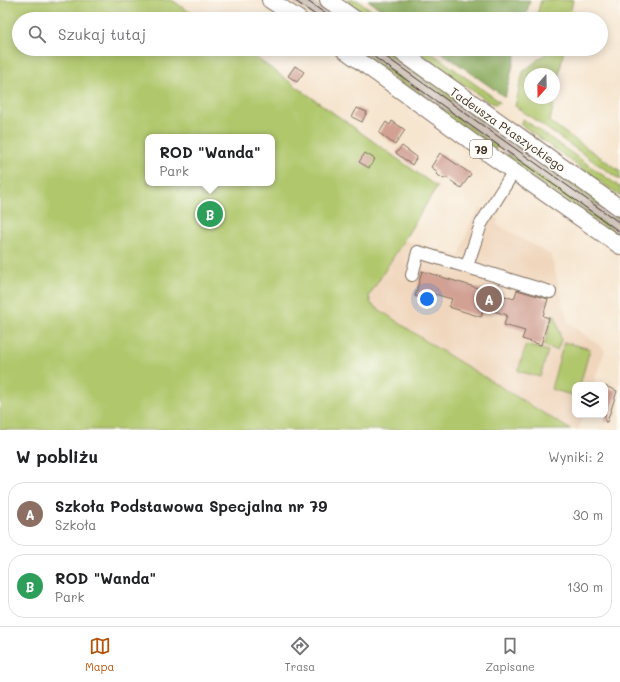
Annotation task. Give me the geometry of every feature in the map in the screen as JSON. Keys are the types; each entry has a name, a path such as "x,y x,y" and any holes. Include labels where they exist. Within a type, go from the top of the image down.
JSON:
{"main road":[{"path":"270,0 288,12"},
{"path":"328,0 345,12"},
{"name":"79","path":"353,56 620,246"},
{"name":"Tadeusza Ptaszyckiego","path":"407,56 620,208"}],"lane":[{"path":"466,266 480,224 514,171"},
{"path":"412,274 418,252 550,292"}],"shaded area":[{"path":"290,0 311,0 328,12 307,12"},
{"path":"369,56 390,56 516,145 620,220 620,235"},
{"path":"480,208 498,219 497,225 551,255 568,322 605,350 594,382 572,382 572,418 582,418 578,430 571,430 432,345 371,305 368,296 404,240 459,256 471,222"}],"green space":[{"path":"0,0 172,0 190,12 12,12 12,56 254,56 437,187 369,296 371,304 432,345 571,430 0,430"},
{"path":"346,0 357,0 374,12 362,12"},
{"path":"368,0 530,0 527,12 384,12"},
{"path":"541,0 573,0 570,12 538,12"},
{"path":"364,56 369,56 497,147 494,151"},
{"path":"390,56 395,56 506,134 504,137"},
{"path":"424,56 436,56 500,102 495,104 489,102"},
{"path":"447,56 515,56 505,97"},
{"path":"542,56 563,56 560,70 560,68 528,68"},
{"path":"524,71 524,104 553,104 550,122 620,171 620,180 515,106 523,72"},
{"path":"523,119 620,187 620,196 520,124"},
{"path":"517,142 620,217 620,220 516,146"},
{"path":"508,154 620,235 620,238 505,158"},
{"path":"553,315 555,315 561,340 557,350 544,346"},
{"path":"564,342 590,349 581,382 572,382 572,395 551,389"},
{"path":"526,345 548,351 540,377 518,371"}],"building":[{"path":"295,66 304,72 297,82 288,76"},
{"path":"357,108 367,112 362,122 352,117"},
{"path":"392,121 405,130 395,145 379,133 386,122 390,125"},
{"path":"402,146 417,157 412,165 396,153"},
{"path":"365,153 375,159 369,168 359,162"},
{"path":"440,153 471,174 461,188 446,177 444,179 436,174 438,172 431,167"},
{"path":"422,271 514,299 517,290 548,299 543,316 549,318 541,345 522,339 525,331 504,325 507,315 484,308 481,317 449,307 452,299 434,294 432,301 415,296"},
{"path":"608,387 617,391 607,422 605,422 605,418 608,418"}],"tram line":[{"path":"294,0 311,12"},
{"path":"306,0 323,12"},
{"path":"373,56 620,232"},
{"path":"385,56 620,223"}],"place":[{"name":"ROD \"Wanda\"","path":"210,214"},
{"name":"Szkoła Podstawowa Specjalna nr 79","path":"489,299"}]}
